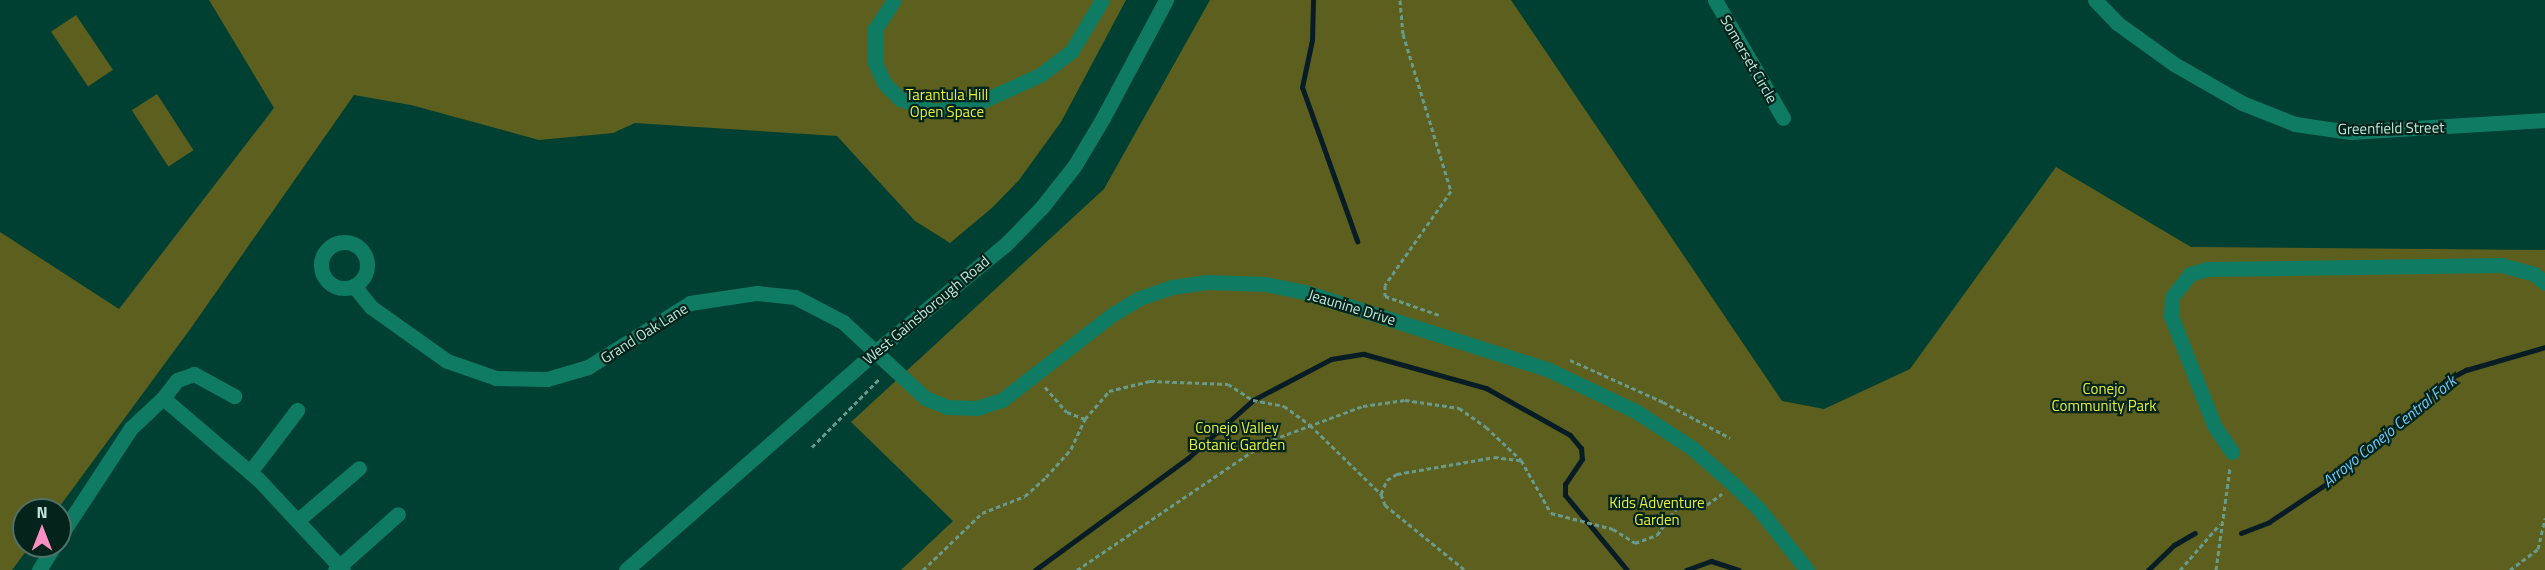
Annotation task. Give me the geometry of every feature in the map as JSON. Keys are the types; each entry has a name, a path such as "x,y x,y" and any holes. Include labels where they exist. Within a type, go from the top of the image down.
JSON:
{"street":[{"path":"894,0 875,29 875,63 885,84 900,99 934,111 978,103 1040,75 1071,52 1102,0"},
{"name":"West Gainsborough Road","path":"626,570 875,352 1005,245 1042,207 1075,165 1103,118 1166,0"},
{"name":"Somerset Circle","path":"1715,0 1783,118"},
{"name":"Greenfield Street","path":"2095,0 2117,23 2174,64 2242,103 2295,124 2350,132 2545,120"},
{"path":"2232,452 2214,425 2171,316 2172,297 2190,274 2207,269 2501,265 2534,274 2545,284"},
{"name":"Jeaunine Drive","path":"875,352 925,398 946,407 977,408 1002,400 1113,314 1140,298 1172,287 1206,282 1265,284 1305,292 1462,341 1588,387 1692,448 1758,508 1807,570"},
{"name":"Grand Oak Lane","path":"354,286 371,307 406,335 447,360 496,378 547,379 588,367 690,303 757,292 795,297 823,308 875,352"},
{"path":"72,518 131,428 163,398 177,380 194,375 234,396"},
{"path":"163,398 250,472 298,520 339,569 398,514"},
{"path":"250,472 297,410"},
{"path":"298,520 359,468"}],"path":[{"path":"1400,0 1403,34 1451,191 1385,285 1385,296 1449,318"},
{"path":"1564,358 1663,402 1730,438"},
{"path":"812,447 890,367"},
{"path":"1037,375 1066,412 1085,419"},
{"path":"923,570 982,513 1025,496 1046,477 1071,449 1085,419 1109,391 1150,381 1228,384 1252,400 1284,406 1310,425 1381,494 1385,505 1465,570"},
{"path":"1077,570 1266,442 1363,406 1405,400 1459,408 1486,427 1521,460 1551,513 1613,530 1635,543 1657,535 1677,506 1707,506 1733,484"},
{"path":"2216,570 2221,522 2227,505 2232,452"},
{"path":"1381,494 1387,480 1397,474 1494,457 1521,460"},
{"path":"2510,570 2538,549 2545,518"},
{"path":"2180,570 2221,522"}],"green space":[{"name":"Tarantula Hill Open Space","path":"209,0 1126,0 1061,122 1019,180 993,207 950,243 915,221 837,136 635,123 613,133 539,140 411,105 354,95 191,328 66,498 12,498 12,558 21,558 12,570 0,570 0,232 119,309 274,108"},
{"name":"Conejo Community Park","path":"1210,0 1511,0 1782,401 1824,409 1910,369 2056,167 2191,247 2545,250 2545,570 901,570 953,521 851,422 1104,189"},
{"path":"76,15 113,70 88,86 51,32"},
{"path":"157,94 193,150 168,167 132,110"}],"waterway":[{"path":"1313,0 1312,40 1302,87 1357,241"},
{"name":"Arroyo Conejo Central Fork","path":"2241,533 2269,522 2341,474 2445,381 2466,370 2545,347"},
{"name":"Arroyo Conejo Central Fork","path":"1035,570 1188,458 1253,400 1331,359 1364,354 1486,388 1570,435 1581,448 1582,459 1565,484 1565,495 1627,570"},
{"name":"Arroyo Conejo Central Fork","path":"2148,570 2174,545 2195,533"},
{"name":"Arroyo Conejo Central Fork","path":"1686,570 1711,561 1739,570"}],"park label":[{"name":"Conejo Valley Botanic Garden","path":"1237,436"},
{"name":"Kids Adventure Garden","path":"1657,510"}]}
